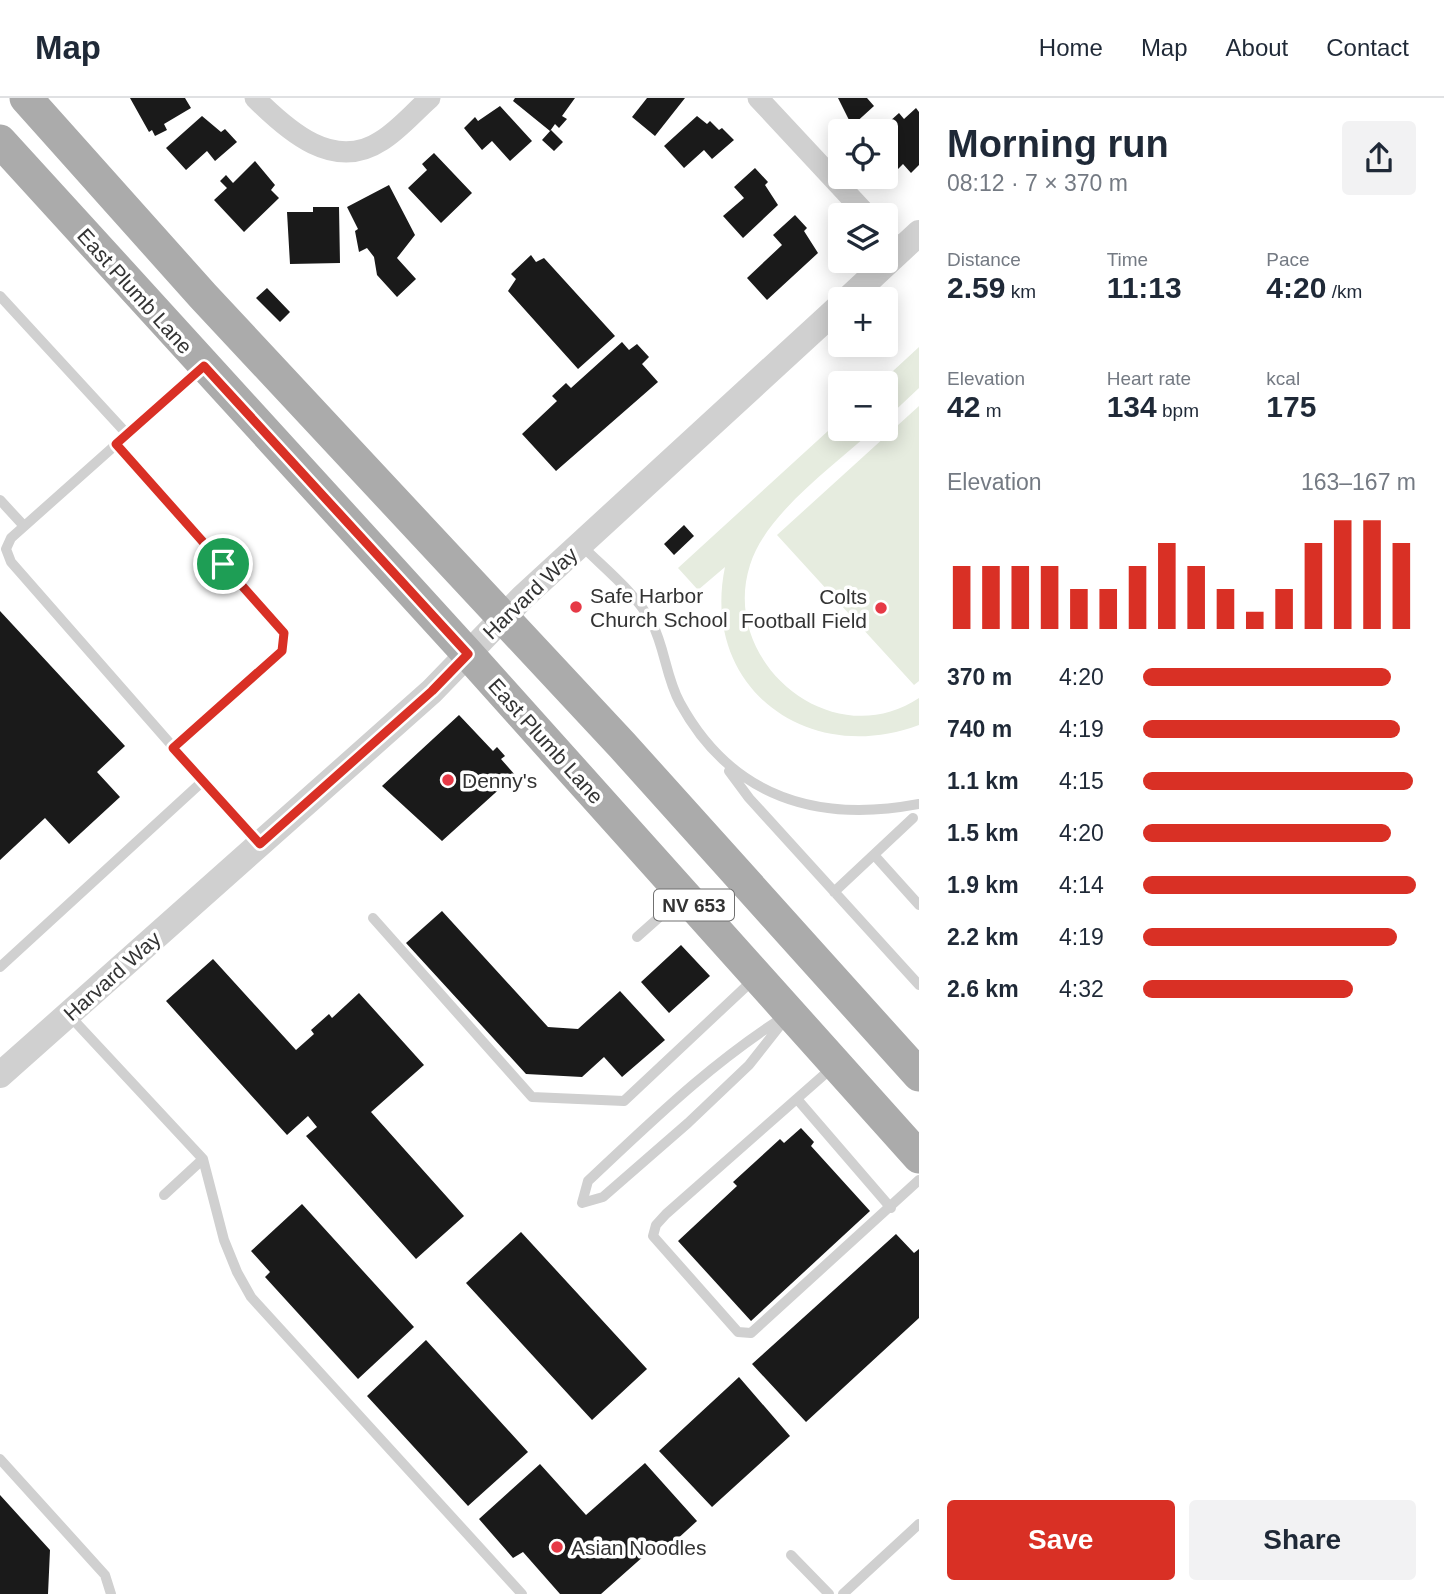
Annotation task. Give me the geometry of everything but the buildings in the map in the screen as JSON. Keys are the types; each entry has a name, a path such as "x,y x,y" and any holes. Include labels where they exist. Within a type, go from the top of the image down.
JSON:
{"main road":[{"name":"NV 653","path":"26,98 203,296 503,618 919,1075"},
{"path":"52,98 203,296"},
{"name":"East Plumb Lane","path":"0,141 468,654 919,1157"},
{"path":"0,153 32,177"}],"street":[{"path":"255,98 315,145 329,151 357,152 383,140 430,98"},
{"path":"758,98 856,203"},
{"path":"898,242 919,233"},
{"path":"858,287 869,273"},
{"name":"Harvard Way","path":"3,1065 68,1014 432,691 503,618 828,317"}],"lane":[{"path":"0,296 127,434"},
{"path":"204,366 11,538 6,549 11,562 260,844"},
{"path":"116,444 284,633 282,651 173,748"},
{"path":"0,500 24,526"},
{"path":"581,545 627,591 651,622 673,689 749,798 919,985"},
{"path":"705,737 753,785 787,800 832,810 877,811 919,804"},
{"path":"0,967 203,780"},
{"path":"834,892 916,822 904,807"},
{"path":"875,856 919,905"},
{"path":"637,937 684,895"},
{"path":"373,918 533,1097 624,1101 757,976"},
{"path":"790,1013 749,1065 688,1123 603,1197 582,1203 588,1181 703,1073 737,1046 790,1013"},
{"path":"68,1014 203,1159 224,1240 251,1297 522,1594"},
{"path":"836,1064 656,1224 653,1236 738,1332 751,1333 919,1180"},
{"path":"797,1098 891,1208"},
{"path":"164,1195 203,1159"},
{"path":"0,1459 104,1575 111,1594"},
{"path":"843,1594 919,1524"},
{"path":"792,1555 829,1594"}],"shaded area":[{"path":"919,347 919,388 898,408 898,371 893,371"},
{"name":"Colts Football Field","path":"919,406 919,681 914,685 777,535 880,441 898,441 898,425"},
{"path":"828,431 828,441 860,441 803,491 770,527 758,546 750,565 745,601 751,635 767,665 790,690 819,707 852,715 885,713 919,698 919,725 877,735 838,735 802,725 771,707 746,681 729,648 722,610 725,567 698,590 678,568"}],"place":[{"name":"Safe Harbor Church School","path":"576,607"},
{"name":"Colts Football Field","path":"881,608"},
{"name":"Denny's","path":"448,780"},
{"name":"Asian Noodles","path":"557,1547"}],"route":[{"path":"204,366 468,654 432,691 260,844 173,748 282,651 284,646 284,633 223,564 116,444 204,366"}]}
